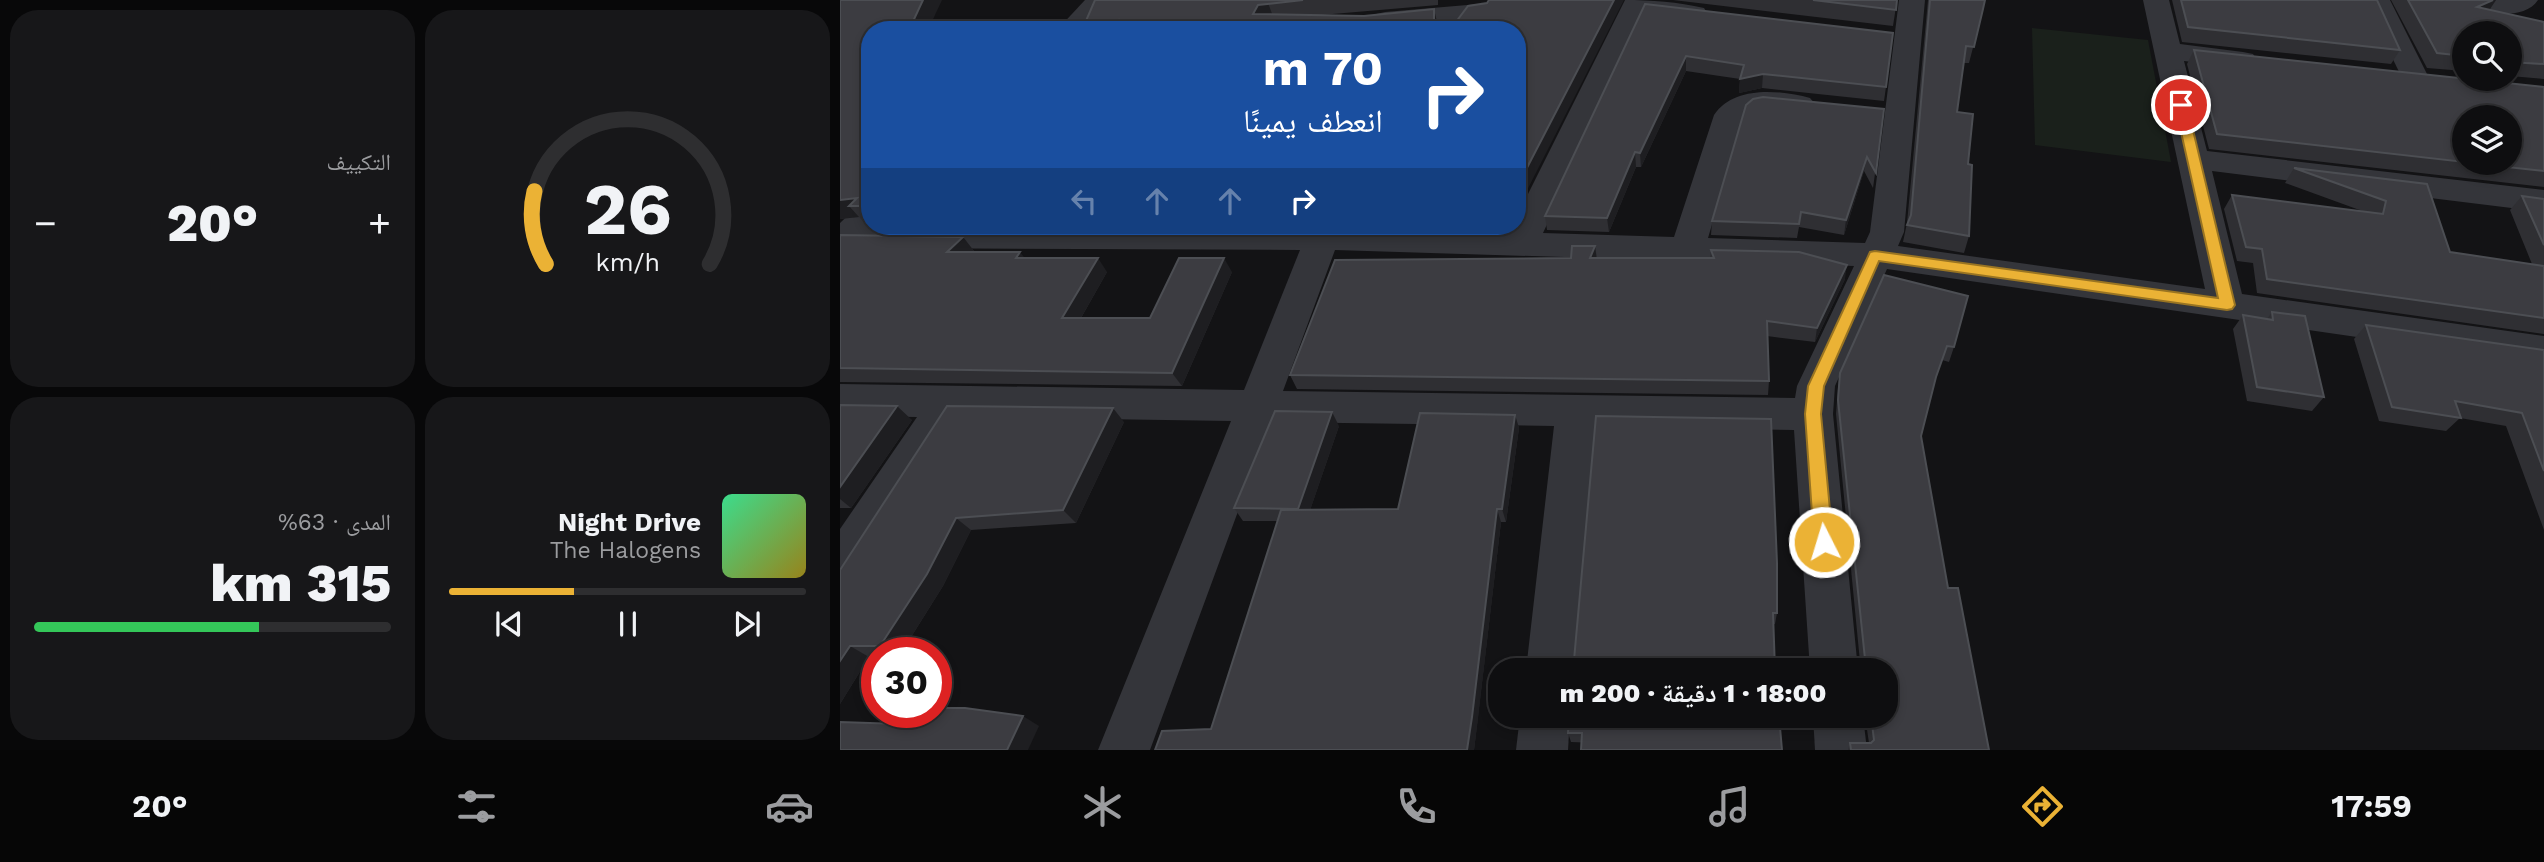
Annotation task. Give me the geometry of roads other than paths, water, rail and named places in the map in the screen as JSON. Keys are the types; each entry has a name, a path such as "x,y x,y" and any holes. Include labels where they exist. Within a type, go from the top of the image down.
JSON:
{"street":[{"path":"1079,21 1100,0"},
{"path":"1833,658 1813,414 1816,386 1886,232 1886,113 1894,37 1912,0"},
{"path":"2156,0 2227,305"},
{"path":"2377,0 2415,78"},
{"path":"2454,0 2524,9"},
{"path":"1526,232 1636,3 1717,16"},
{"path":"1383,21 1477,14"},
{"path":"2168,51 2264,62"},
{"path":"1687,250 1729,115 1741,104 1762,100 1831,107"},
{"path":"2193,159 2544,201"},
{"path":"1124,750 1326,235"},
{"path":"1372,235 1520,245 1875,256 2544,350"},
{"path":"1520,245 1525,235"},
{"path":"840,400 1813,414"},
{"path":"840,567 949,402"},
{"path":"1551,658 1576,411"},
{"path":"1542,750 1544,728"},
{"path":"1839,728 1841,750"}]}
